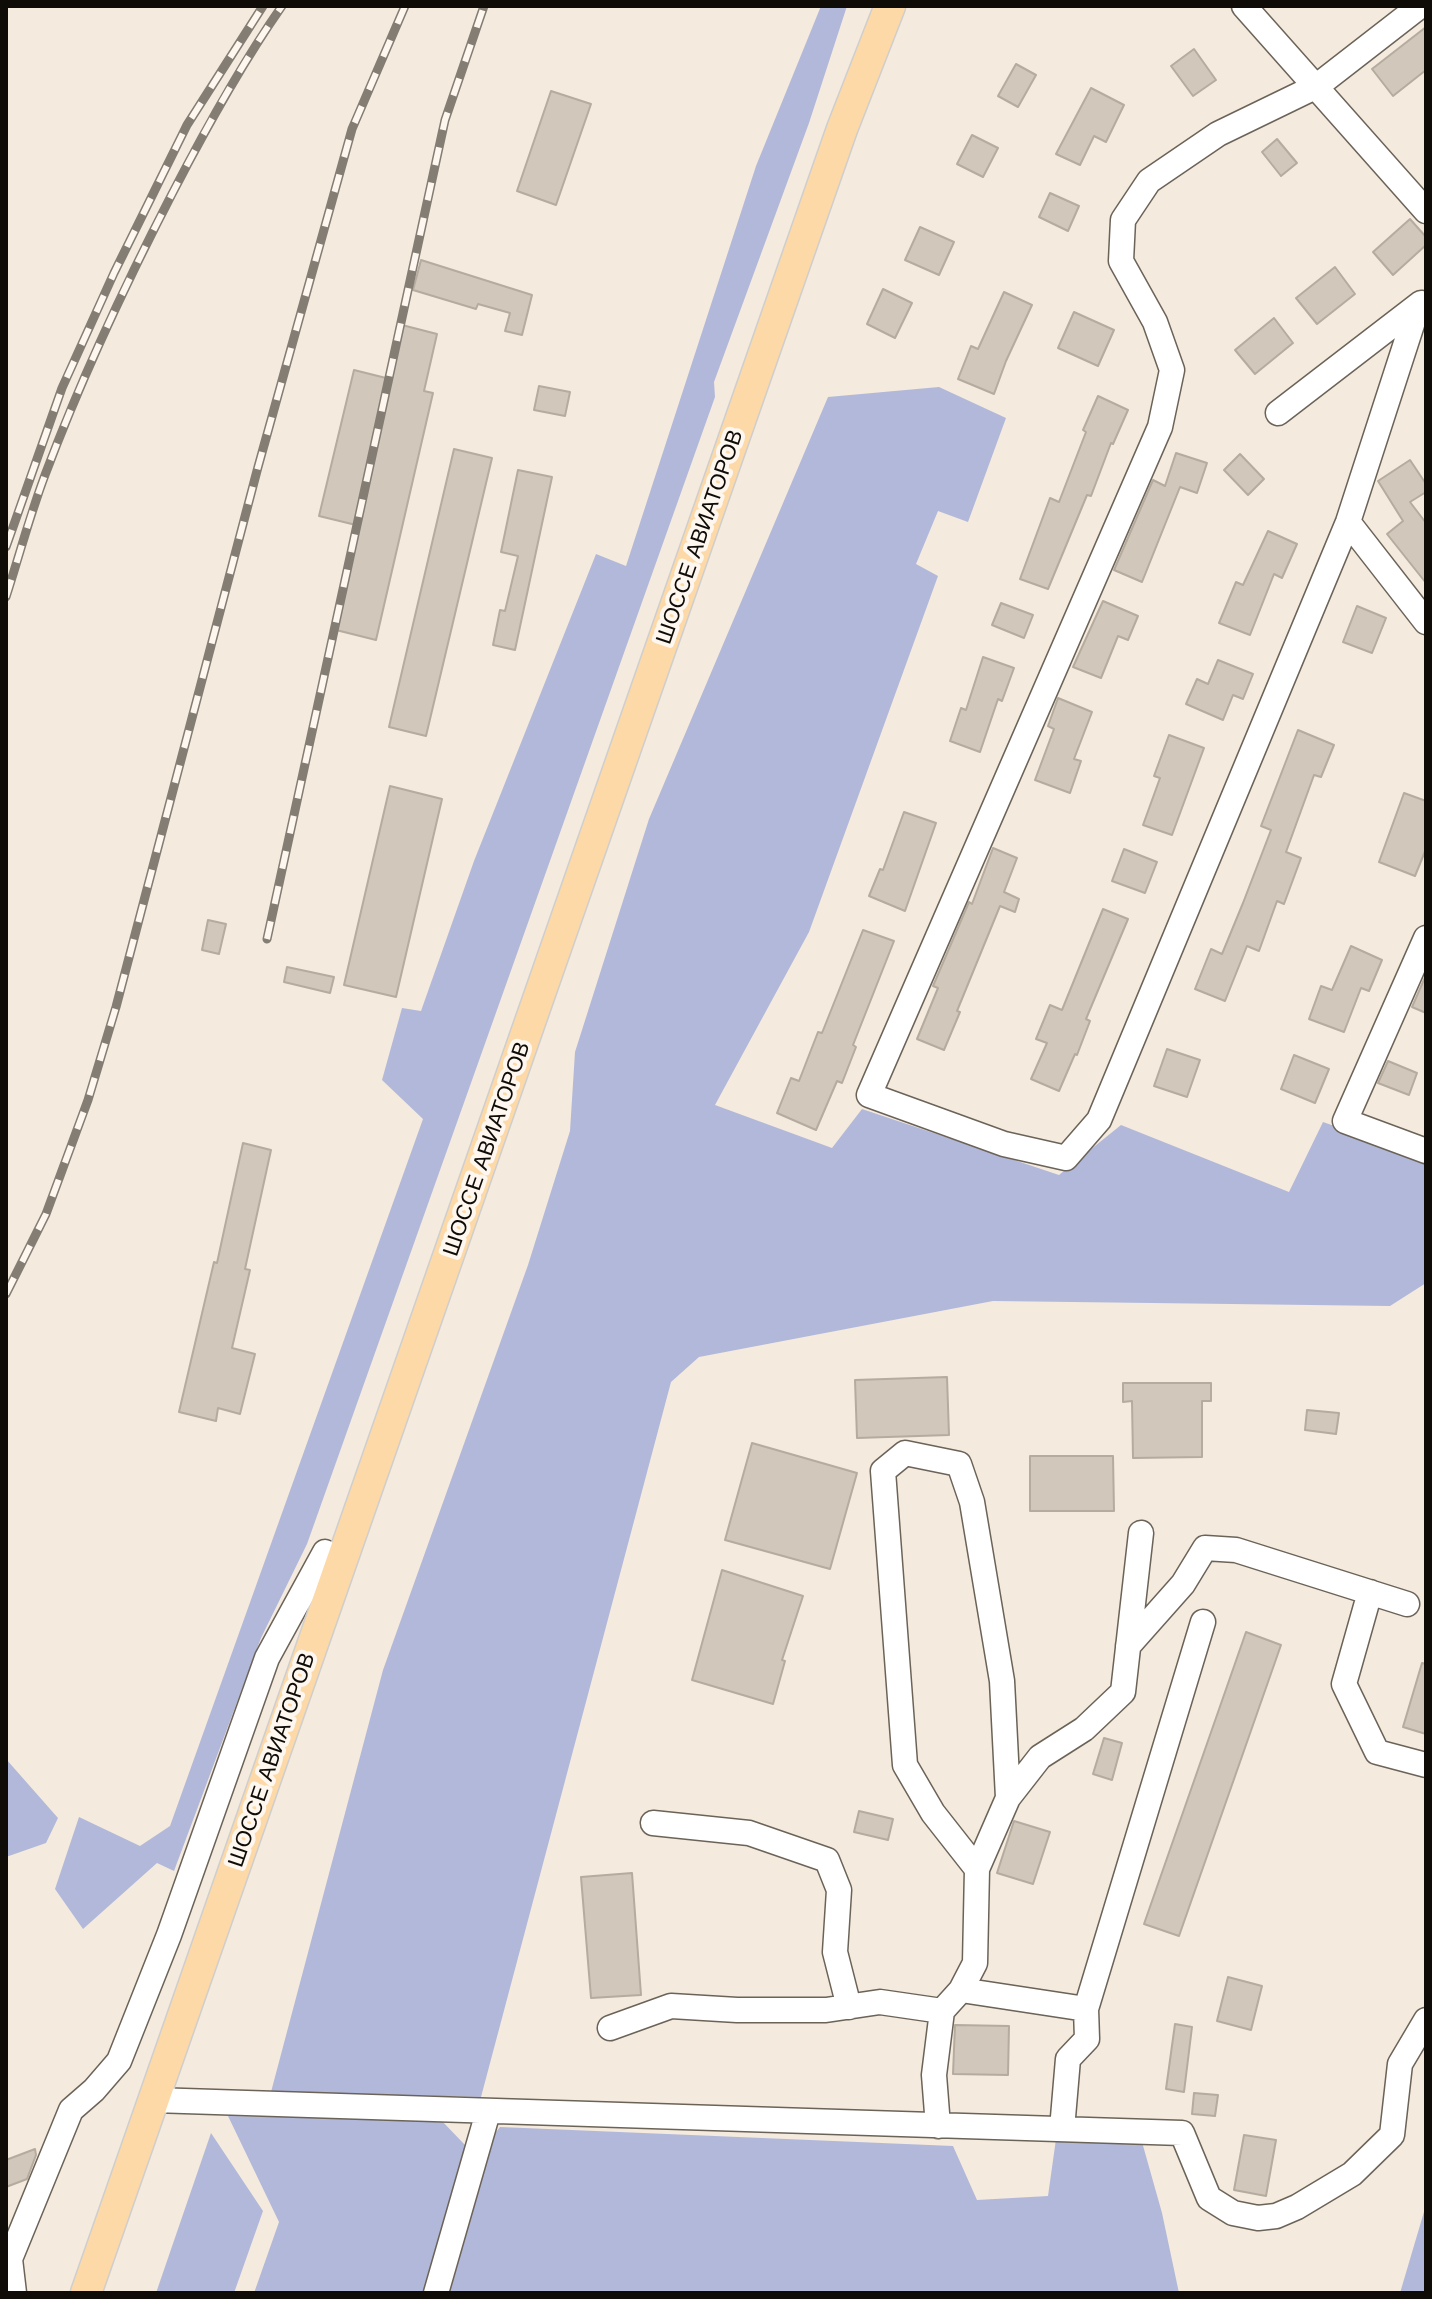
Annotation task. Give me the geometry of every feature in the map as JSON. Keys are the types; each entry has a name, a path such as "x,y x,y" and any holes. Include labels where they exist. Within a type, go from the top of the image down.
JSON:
{"main road":[{"name":"ШОССЕ АВИАТОРОВ","path":"67,2293 831,106 871,6"},
{"name":"ШОССЕ АВИАТОРОВ","path":"86,2293 842,129 890,6"}],"street":[{"path":"1244,6 1426,211"},
{"path":"1420,6 1317,86 1218,134 1149,181 1123,220 1121,261 1155,322 1172,370 1160,427 869,1095 1004,1144 1066,1158 1099,1120 1348,522 1422,302"},
{"path":"1278,413 1422,302"},
{"path":"1348,522 1426,622"},
{"path":"1426,938 1345,1121 1426,1151"},
{"path":"977,1869 933,1813 905,1765 883,1471 905,1453 959,1464 972,1502 1002,1681 1008,1798"},
{"path":"938,2126 934,2075 942,2011 961,1990 975,1963 977,1869 1008,1798 1040,1757 1084,1729 1123,1692 1141,1533"},
{"path":"1128,1646 1183,1584 1205,1548 1236,1550 1407,1604"},
{"path":"14,2293 10,2259 65,2122 71,2110 119,2061 169,1935 267,1658 325,1552"},
{"path":"1370,1592 1344,1684 1377,1752 1426,1765"},
{"path":"1062,2129 1068,2059 1087,2039 1086,2009 1203,1622"},
{"path":"653,1823 749,1833 827,1860 839,1890 835,1952 849,2007"},
{"path":"961,1990 1086,2009"},
{"path":"610,2028 671,2006 826,2010 880,2002 942,2011"},
{"path":"153,2100 1182,2133 1209,2198 1233,2213 1258,2218 1276,2216 1297,2207 1352,2174 1392,2135 1400,2064 1426,2020"},
{"path":"436,2293 488,2112"}],"shaded area":[{"path":"821,6 847,6 809,123 714,382 715,397 307,1544 261,1638 174,1871 157,1863 83,1929 55,1889 79,1817 140,1846 170,1826 423,1119 382,1080 402,1008 421,1011 474,861 596,554 626,566 756,166"},
{"path":"939,387 1006,418 968,522 938,511 916,564 938,576 809,932 715,1105 832,1148 862,1109 1059,1175 1121,1125 1289,1192 1323,1122 1426,1158 1426,1283 1390,1306 993,1301 699,1357 671,1382 481,2097 271,2092 383,1670 528,1265 570,1131 575,1052 649,819 828,397"},
{"path":"6,1759 58,1818 46,1843 6,1857"},
{"path":"228,2116 440,2119 466,2146 423,2293 254,2293 279,2222"},
{"path":"500,2127 953,2146 977,2200 1048,2196 1056,2139 1142,2142 1162,2213 1179,2293 446,2293 487,2143"},
{"path":"211,2133 263,2211 234,2293 156,2293"},
{"path":"1426,2205 1426,2293 1400,2293"}],"building":[{"path":"1426,27 1426,70 1393,96 1372,69"},
{"path":"1194,49 1216,80 1193,96 1171,66"},
{"path":"1016,64 1036,75 1018,107 998,96"},
{"path":"1091,88 1124,105 1106,142 1094,136 1080,165 1056,154"},
{"path":"551,91 591,104 556,205 517,191"},
{"path":"972,135 998,148 983,177 957,164"},
{"path":"1277,139 1297,163 1281,176 1262,152"},
{"path":"1050,193 1079,206 1068,231 1039,217"},
{"path":"1410,219 1426,237 1426,245 1393,275 1373,252"},
{"path":"920,227 954,242 939,275 905,260"},
{"path":"421,260 532,295 522,335 505,331 510,313 478,304 476,309 413,290"},
{"path":"1335,267 1355,294 1317,324 1296,298"},
{"path":"883,289 912,303 895,338 867,324"},
{"path":"1004,292 1032,305 994,394 958,379 971,346 978,349"},
{"path":"1074,312 1114,330 1098,366 1058,348"},
{"path":"1274,318 1293,343 1255,374 1235,350"},
{"path":"402,325 437,334 424,391 433,393 376,640 332,629 356,525 319,516 354,370 390,379"},
{"path":"539,386 570,392 565,416 534,410"},
{"path":"1098,396 1128,410 1111,443 1091,496 1087,495 1048,589 1020,579 1050,498 1059,502"},
{"path":"454,449 492,458 426,736 389,727"},
{"path":"1176,453 1207,463 1197,493 1180,487 1142,582 1114,570 1153,480 1165,486"},
{"path":"1240,454 1264,479 1248,495 1224,470"},
{"path":"1410,460 1426,484 1426,492 1410,502 1426,523 1426,583 1387,534 1403,521 1378,481"},
{"path":"518,470 552,477 515,650 493,645 500,610 505,611 518,556 501,552"},
{"path":"1268,531 1297,544 1282,578 1274,574 1250,635 1219,623 1236,582 1243,585"},
{"path":"1103,601 1138,616 1128,640 1118,636 1101,678 1073,667"},
{"path":"1001,603 1033,615 1024,638 992,625"},
{"path":"1357,606 1386,618 1372,653 1343,642"},
{"path":"983,657 1014,668 1002,701 998,699 980,752 950,741 961,708 966,710"},
{"path":"1218,660 1253,674 1243,699 1233,695 1223,720 1186,704 1197,679 1208,684"},
{"path":"1058,698 1092,712 1074,759 1081,761 1070,793 1035,780 1054,729 1048,726"},
{"path":"1298,730 1334,745 1321,777 1314,775 1286,852 1301,858 1284,904 1277,901 1259,951 1247,946 1225,1001 1195,989 1211,949 1222,954 1243,903 1271,830 1261,826"},
{"path":"1169,735 1204,748 1172,835 1143,825 1160,778 1154,776"},
{"path":"390,786 442,799 396,997 344,985"},
{"path":"1404,793 1426,801 1426,849 1415,876 1379,862"},
{"path":"904,812 936,823 905,911 869,896 880,869 883,870"},
{"path":"993,848 1017,858 1004,892 1019,899 1015,912 1000,906 944,1050 917,1039 938,988 933,986 969,902 972,904"},
{"path":"1124,849 1157,862 1145,893 1112,881"},
{"path":"1103,909 1128,919 1086,1019 1090,1021 1077,1055 1059,1091 1031,1079 1047,1043 1036,1039 1050,1005 1062,1010"},
{"path":"208,920 226,924 219,954 202,950"},
{"path":"863,930 894,941 853,1045 856,1047 842,1083 837,1081 816,1130 777,1113 791,1078 799,1081 818,1032 822,1033"},
{"path":"1351,946 1382,960 1369,991 1361,988 1344,1032 1309,1019 1321,986 1332,990"},
{"path":"287,967 334,977 330,993 284,982"},
{"path":"1426,975 1426,1013 1412,1007"},
{"path":"1167,1049 1200,1060 1187,1097 1154,1086"},
{"path":"1294,1055 1329,1069 1315,1103 1281,1089"},
{"path":"1388,1061 1417,1073 1409,1095 1378,1083"},
{"path":"243,1143 271,1150 245,1269 250,1270 232,1348 255,1354 240,1414 218,1408 216,1421 179,1412 214,1262 217,1263"},
{"path":"947,1377 949,1435 857,1438 855,1380"},
{"path":"1123,1383 1211,1383 1211,1401 1202,1401 1202,1457 1133,1458 1132,1401 1123,1402"},
{"path":"1307,1410 1339,1413 1336,1434 1305,1430"},
{"path":"752,1443 857,1473 830,1569 725,1540"},
{"path":"1030,1456 1113,1456 1114,1511 1030,1511"},
{"path":"722,1570 803,1596 782,1660 785,1661 773,1704 692,1680"},
{"path":"1246,1632 1281,1645 1179,1936 1144,1924"},
{"path":"1422,1663 1426,1664 1426,1734 1403,1727"},
{"path":"1104,1738 1122,1743 1112,1780 1093,1774"},
{"path":"859,1811 893,1819 888,1840 854,1832"},
{"path":"1014,1821 1050,1832 1033,1884 997,1873"},
{"path":"632,1873 641,1995 591,1998 581,1877"},
{"path":"1228,1977 1262,1986 1251,2030 1217,2021"},
{"path":"1175,2024 1192,2027 1184,2092 1166,2089"},
{"path":"955,2025 1009,2026 1008,2075 953,2074"},
{"path":"1194,2093 1218,2095 1215,2116 1192,2114"},
{"path":"1244,2135 1276,2140 1266,2196 1234,2190"},
{"path":"35,2149 36,2155 27,2179 6,2187 6,2160"}],"railway":[{"path":"6,547 62,388 114,273 187,125 263,6"},
{"path":"6,597 45,475 73,403 121,298 210,122 282,6"},
{"path":"6,1294 46,1214 88,1100 116,1007 258,467 352,129 405,6"},
{"path":"267,939 445,120 484,6"}]}
